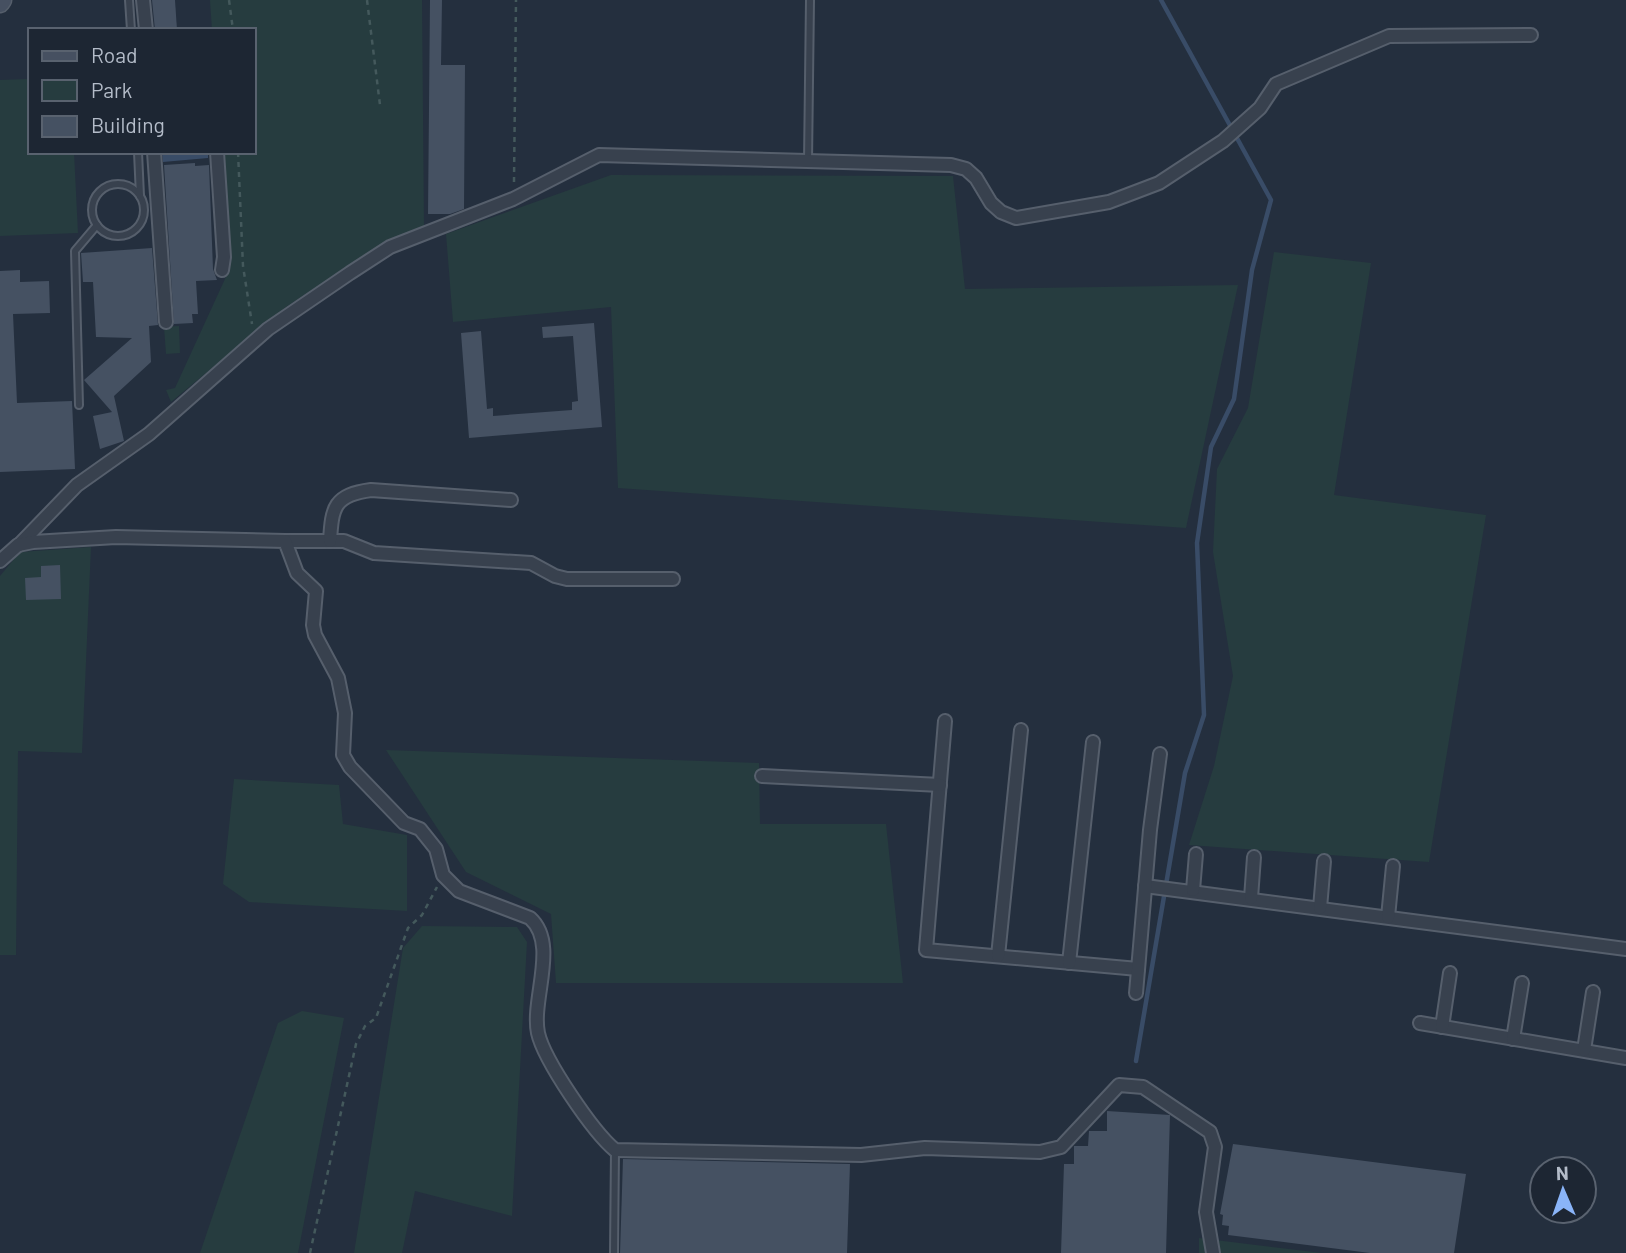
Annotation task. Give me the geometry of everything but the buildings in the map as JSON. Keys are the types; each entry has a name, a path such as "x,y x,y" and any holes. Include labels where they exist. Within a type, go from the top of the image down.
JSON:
{"street":[{"path":"144,0 146,28"},
{"path":"0,561 77,485 149,433 255,341 390,247 513,199 599,155 951,165 965,169 976,178 990,203 1001,212 1016,218 1040,216 1058,209 1109,202 1159,183 1223,141 1260,108 1276,84 1388,36 1531,35"},
{"path":"154,154 166,321"},
{"path":"217,154 224,257 222,270"},
{"path":"330,541 332,512 338,501 354,492 372,490 511,500"},
{"path":"18,545 116,537 344,541 374,553 531,563 567,579 673,579"},
{"path":"285,541 297,573 316,592 315,635 338,678 343,696 343,755 350,767 404,823 420,829 436,849 443,875 459,891 530,918 538,926 542,945 537,1030 544,1052 600,1138 615,1150 862,1155 925,1148 1040,1152 1061,1147 1119,1086 1143,1087 1210,1132 1215,1147 1206,1212 1213,1253"},
{"path":"945,721 926,950 1138,969"},
{"path":"998,956 1021,730"},
{"path":"1069,963 1093,742"},
{"path":"1136,993 1160,754"},
{"path":"762,776 940,785"},
{"path":"1193,890 1196,854"},
{"path":"1251,898 1254,857"},
{"path":"1320,908 1324,861"},
{"path":"1388,917 1393,866"},
{"path":"1145,886 1193,890 1626,948"},
{"path":"1441,1027 1450,973"},
{"path":"1513,1039 1522,983"},
{"path":"1584,1050 1593,992"},
{"path":"1420,1023 1626,1058"}],"lane":[{"path":"129,0 131,28"},
{"path":"808,162 810,0"},
{"path":"138,154 144,216 136,229 114,236 97,225 93,204 105,187 127,185 140,196"},
{"path":"79,405 75,251 97,225"},
{"path":"614,1253 615,1150"}],"path":[{"path":"229,0 233,28"},
{"path":"367,0 380,105"},
{"path":"513,199 516,0"},
{"path":"238,154 243,266 255,341"},
{"path":"310,1253 356,1044 365,1026 376,1018 408,928 422,915 443,875"}],"green space":[{"path":"210,0 422,0 424,229 375,248 286,307 171,402 166,390 175,388 230,268 221,154 256,154 256,28 212,28"},
{"path":"28,79 28,154 74,154 78,233 0,236 0,80"},
{"path":"611,175 953,176 965,289 1238,285 1186,528 618,488 611,307 453,322 446,234"},
{"path":"1274,252 1371,263 1334,495 1486,515 1429,862 1189,845 1214,766 1233,676 1213,552 1217,469 1248,408"},
{"path":"179,326 180,353 166,354 164,327"},
{"path":"91,547 82,753 18,751 16,955 0,955 0,576 20,552"},
{"path":"386,750 759,763 760,824 886,824 903,983 556,983 551,914 466,872"},
{"path":"234,779 339,785 343,824 407,835 407,911 249,902 223,884"},
{"path":"422,926 517,927 527,942 512,1216 415,1191 402,1253 354,1253 403,948"},
{"path":"302,1011 344,1018 298,1253 200,1253 278,1023"},
{"path":"1199,1238 1322,1253 1199,1253"}],"water":[{"path":"162,154 208,154 208,158 163,162"}],"waterway":[{"path":"1136,1061 1185,773 1204,715 1197,543 1211,447 1234,399 1252,270 1271,200 1161,0"}]}
